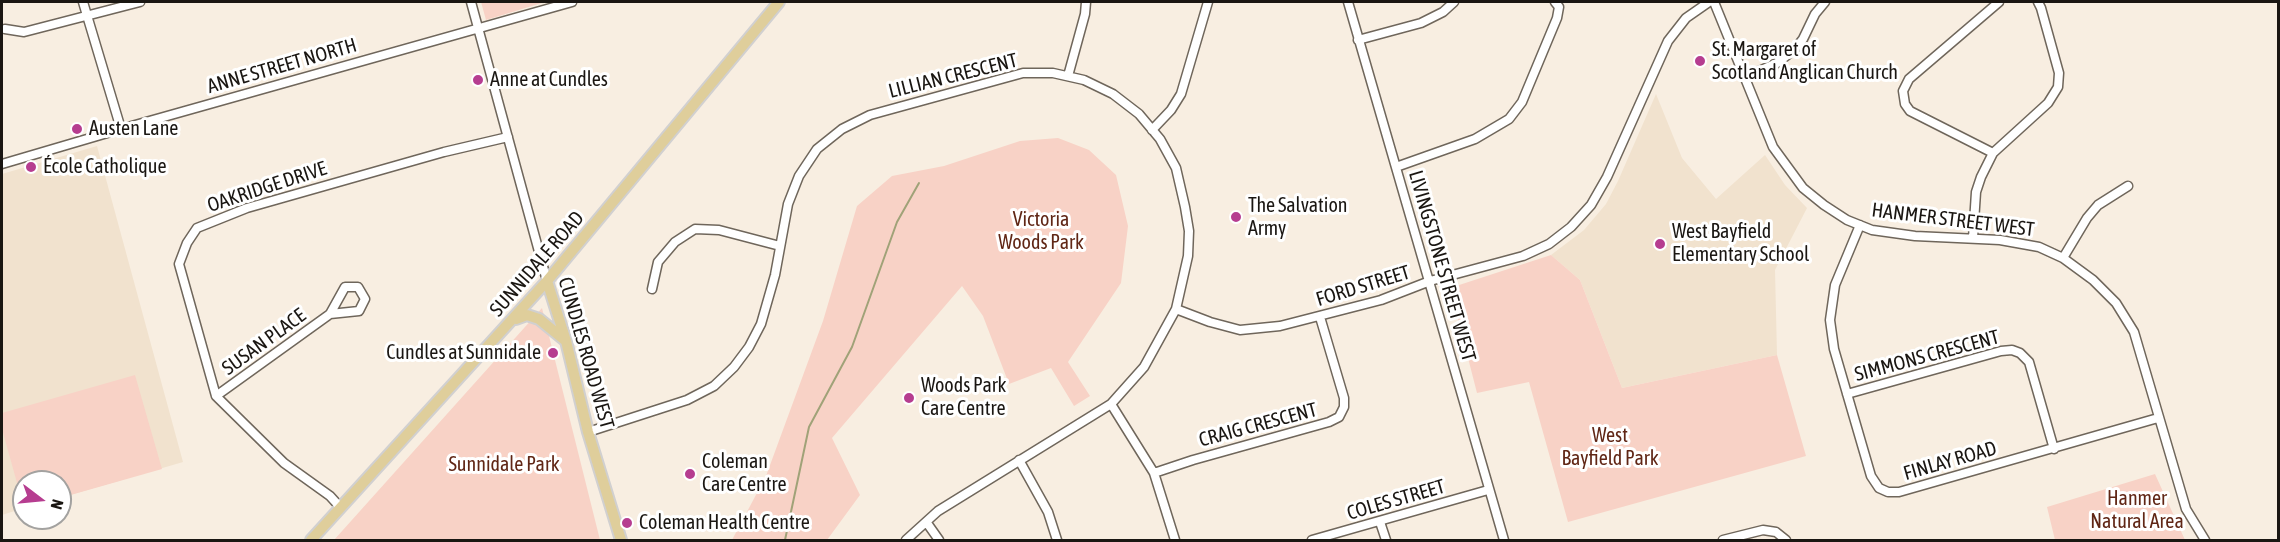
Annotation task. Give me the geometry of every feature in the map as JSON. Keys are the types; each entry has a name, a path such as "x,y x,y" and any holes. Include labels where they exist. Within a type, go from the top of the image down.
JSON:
{"main road":[{"name":"SUNNIDALE ROAD","path":"311,540 547,281 779,2"},
{"name":"CUNDLES ROAD WEST","path":"547,281 566,341 588,432 621,540"},
{"path":"513,320 527,315 538,320 566,341"}],"street":[{"path":"83,2 121,129"},
{"path":"5,29 24,32 140,2"},
{"name":"CUNDLES ROAD WEST","path":"471,2 547,281"},
{"name":"ANNE STREET NORTH","path":"2,164 572,2"},
{"path":"1068,76 1085,14 1086,2"},
{"path":"1152,130 1171,110 1181,94 1208,2"},
{"name":"LIVINGSTONE STREET WEST","path":"1348,2 1504,540"},
{"path":"1358,40 1421,23 1443,12 1454,2"},
{"path":"1396,167 1475,139 1509,119 1522,102 1557,18 1559,7 1556,2"},
{"name":"FORD STREET","path":"1176,309 1240,330 1280,326 1381,300 1430,282 1523,256 1549,244 1571,227 1591,205 1607,177 1668,41 1686,18 1708,2"},
{"name":"HANMER STREET WEST","path":"1714,2 1773,147 1788,170 1818,201 1835,213 1872,230 2024,244 2049,251 2063,258 2093,280 2116,303 2134,332 2186,509 2205,540"},
{"path":"1746,77 1778,63 1794,50 1803,39 1815,14 1826,2"},
{"path":"1993,153 1910,111 1903,98 1903,91 1905,84 1913,75 1999,2"},
{"path":"1973,238 1976,192 1993,153 2048,103 2058,87 2059,73 2038,2"},
{"name":"LILLIAN CRESCENT","path":"588,432 687,400 714,386 734,367 749,347 761,324 775,275 788,204 799,176 818,149 842,129 870,115 1023,73 1053,73 1084,80 1113,94 1139,114 1160,139 1176,168 1189,231 1188,256 1176,309 1144,367 1111,404 938,511 906,540"},
{"name":"OAKRIDGE DRIVE","path":"340,507 330,496 284,463 216,396 179,264 187,243 197,228 248,208 444,152 508,137"},
{"path":"2063,258 2087,218 2098,205 2128,186"},
{"name":"FINLAY ROAD","path":"1860,225 1834,285 1830,320 1834,349 1871,476 1876,485 1888,492 1899,492 2158,418"},
{"path":"652,289 658,262 675,242 695,229 719,230 780,246"},
{"name":"SUSAN PLACE","path":"216,396 330,314"},
{"name":"CRAIG CRESCENT","path":"1154,473 1329,422 1339,417 1344,407 1344,398 1320,317"},
{"name":"SIMMONS CRESCENT","path":"1847,394 1973,358 2012,350 2020,353 2029,362 2054,449"},
{"path":"1111,404 1154,473 1175,540"},
{"path":"1019,460 1048,512 1057,540"},
{"name":"COLES STREET","path":"1312,540 1488,490"},
{"path":"1380,522 1386,540"},
{"path":"927,523 939,540"},
{"path":"1723,540 1763,530 1776,532 1786,540"}],"shaded area":[{"name":"West Bayfield Elementary School","path":"1656,94 1682,158 1716,199 1765,155 1785,185 1807,208 1775,270 1777,355 1622,388 1580,280 1551,255 1584,230 1606,204"},
{"path":"97,146 183,462 72,494 72,470 12,470 12,512 2,515 2,174"}],"green space":[{"path":"481,2 545,2 486,20"},
{"name":"Victoria Woods Park","path":"1058,138 1089,150 1116,175 1128,226 1121,283 1068,362 1090,396 1074,406 1051,368 1009,384 983,316 962,286 832,438 860,495 827,540 732,540 766,476 823,321 857,206 892,176 944,166 1020,141"},
{"name":"West Bayfield Park","path":"1551,255 1580,280 1622,388 1777,355 1806,456 1568,522 1529,382 1477,393 1450,288"},
{"name":"Sunnidale Park","path":"542,308 600,540 334,540"},
{"path":"135,375 162,469 72,495 72,470 13,470 2,429 2,413"},
{"name":"Hanmer Natural Area","path":"2155,474 2185,540 2055,540 2047,507"}],"waterway":[{"path":"785,540 809,427 852,347 897,222 919,183"}],"place":[{"name":"St. Margaret of Scotland Anglican Church","path":"1700,61"},
{"name":"Anne at Cundles","path":"478,80"},
{"name":"Austen Lane","path":"77,129"},
{"name":"École Catholique","path":"31,167"},
{"name":"The Salvation Army","path":"1236,217"},
{"name":"West Bayfield Elementary School","path":"1660,244"},
{"name":"Cundles at Sunnidale","path":"553,353"},
{"name":"Woods Park Care Centre","path":"909,398"},
{"name":"Coleman Care Centre","path":"690,474"},
{"name":"Coleman Health Centre","path":"627,523"}]}
